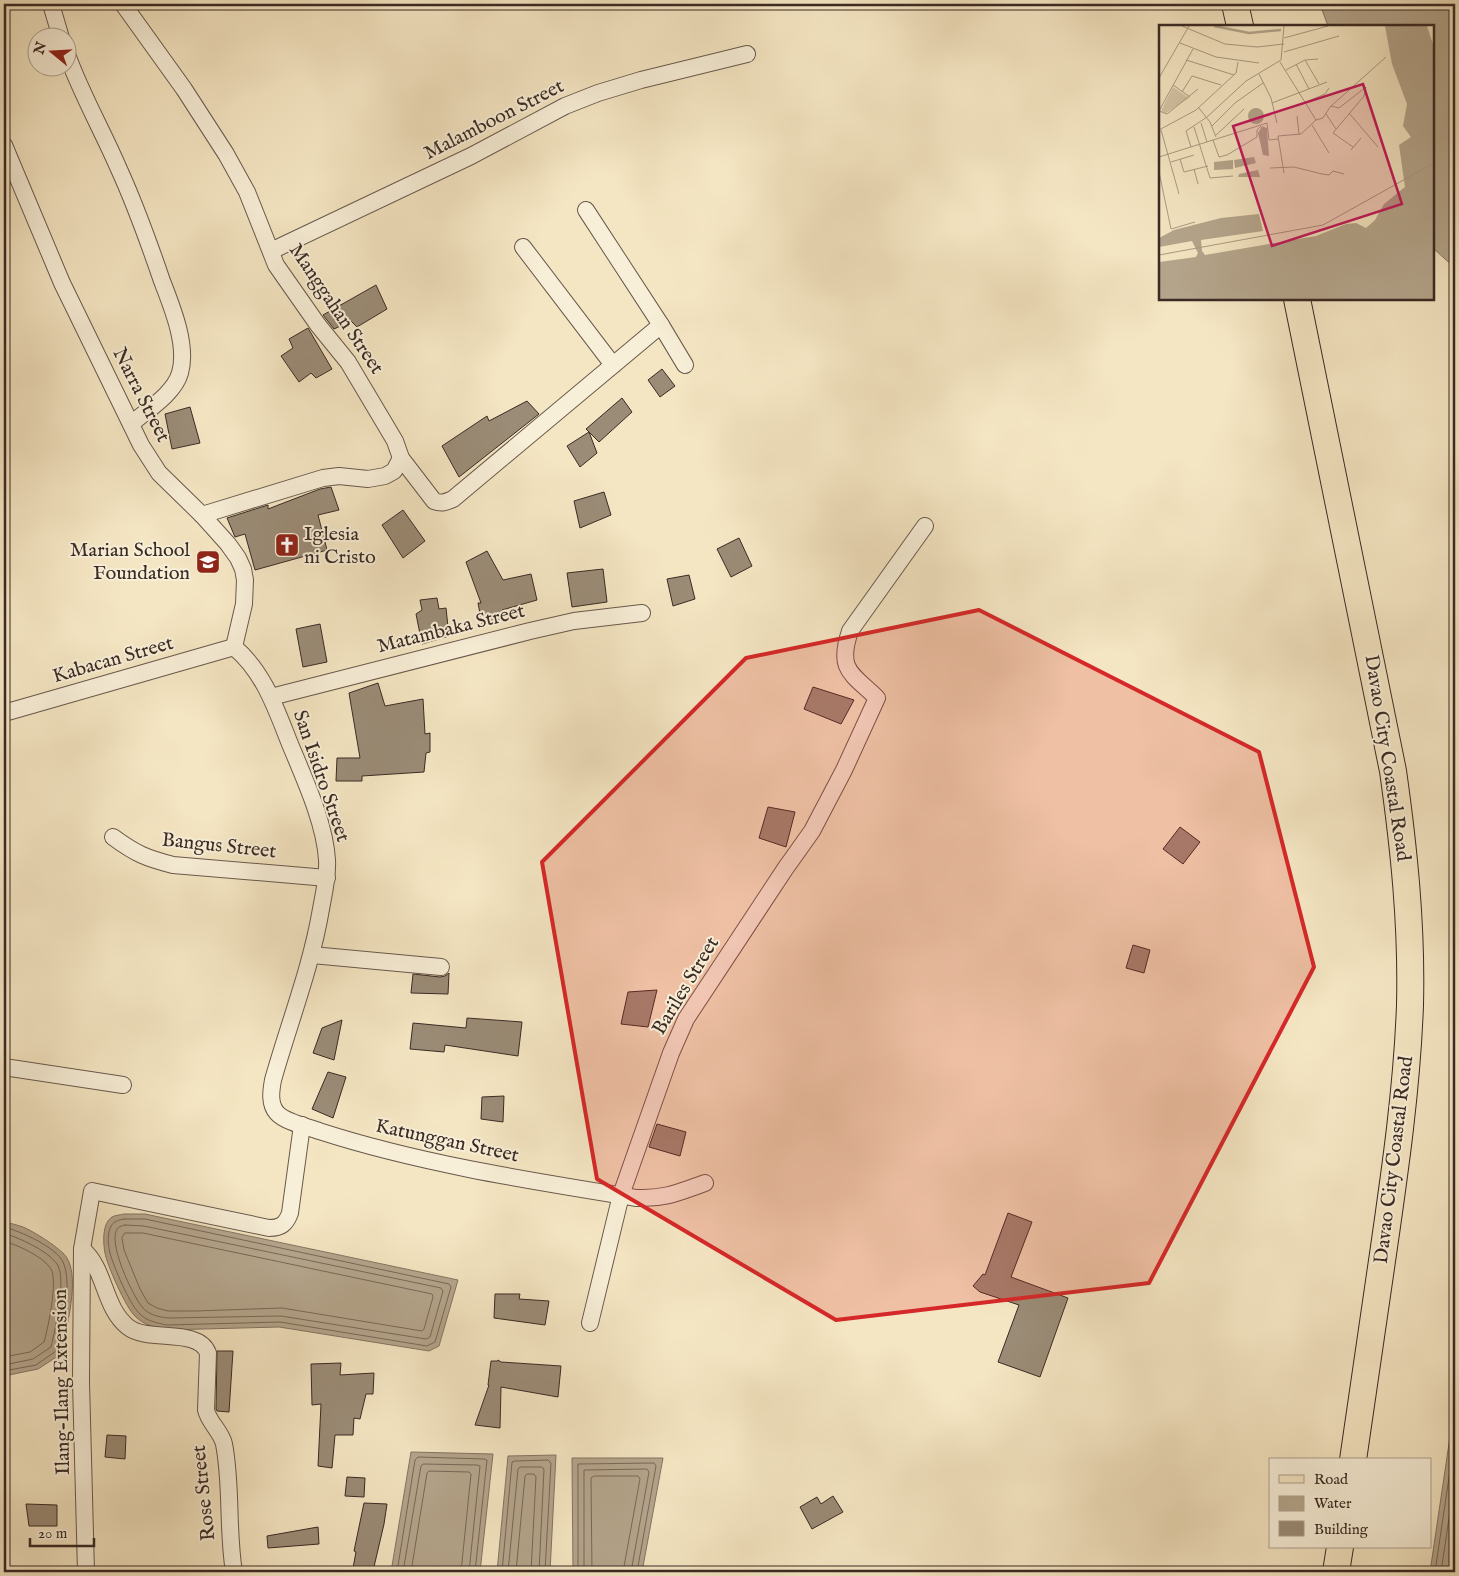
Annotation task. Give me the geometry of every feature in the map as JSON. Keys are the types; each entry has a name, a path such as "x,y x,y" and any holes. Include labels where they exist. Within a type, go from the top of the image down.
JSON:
{"main road":[{"path":"1235,4 1240,25"},
{"name":"Davao City Coastal Road","path":"1297,300 1393,771 1407,884 1410,941 1410,1004 1407,1065 1391,1201 1353,1458"},
{"path":"1336,1572 1340,1548"}],"street":[{"path":"51,4 58,28"},
{"name":"Manggahan Street","path":"123,4 184,89 226,154 247,192 276,265 318,325 348,362 395,441 401,458 434,501 445,503 453,499 613,365"},
{"name":"Malamboon Street","path":"271,251 471,156 565,106 598,93 641,80 747,54"},
{"path":"77,78 118,167 145,233 174,315 181,348 180,371 176,383 170,391 131,424"},
{"name":"Narra Street","path":"4,145 62,283 141,445 159,473 202,515 238,558 245,580 244,604 234,647"},
{"path":"586,210 685,365"},
{"path":"522,247 613,365 661,325"},
{"path":"202,515 323,478 339,476 368,479 385,476 394,471 401,458"},
{"name":"Bariles Street","path":"590,1323 621,1195 671,1053 686,1019 812,831 844,770 877,698 848,670 845,660 845,644 850,631 925,526"},
{"name":"Matambaka Street","path":"272,697 574,621 642,613"},
{"name":"San Isidro Street","path":"234,647 251,664 272,697 316,812 324,838 327,859 327,878 312,955 273,1080 272,1104"},
{"name":"Kabacan Street","path":"4,713 234,647"},
{"name":"Bangus Street","path":"114,837 133,852 149,859 173,865 327,878"},
{"path":"312,955 441,967"},
{"path":"4,1067 123,1085"},
{"name":"Katunggan Street","path":"272,1104 284,1118 350,1141 512,1177 621,1195 653,1198 671,1196 705,1183"},
{"name":"Ilang-Ilang Extension","path":"86,1572 81,1382 82,1249 92,1191 269,1228 283,1226 288,1220 290,1213 302,1125"},
{"name":"Rose Street","path":"82,1249 93,1261 111,1304 119,1318 128,1328 146,1334 192,1340 206,1348 208,1354 206,1410 208,1418 217,1429 224,1443 234,1572"}],"highlighted area":[{"path":"979,610 1259,752 1314,967 1149,1283 836,1320 597,1179 542,862 746,658"}],"water":[{"path":"1320,4 1455,4 1455,268 1434,249 1434,25 1328,25"},
{"path":"124,1214 145,1214 458,1280 439,1346 429,1351 279,1327 166,1330 149,1325 138,1319 131,1311 122,1296 106,1259 104,1239 106,1224 112,1217"},
{"path":"4,1222 28,1229 64,1254 71,1267 72,1291 69,1319 61,1354 38,1369 4,1376"},
{"path":"1455,1403 1455,1572 1430,1572"},
{"path":"411,1452 493,1454 480,1572 391,1572"},
{"path":"556,1455 550,1572 497,1572 508,1456"},
{"path":"572,1458 663,1458 642,1572 573,1572"}],"building":[{"path":"376,285 387,309 357,327 351,321 334,329 323,315"},
{"path":"308,328 332,369 316,378 311,373 299,382 281,356 293,348 289,339"},
{"path":"662,369 675,386 660,397 648,380"},
{"path":"622,398 632,412 599,442 586,429"},
{"path":"527,401 539,414 459,477 442,446 487,416 489,421"},
{"path":"190,407 200,443 172,449 165,414"},
{"path":"589,432 597,453 580,467 567,446"},
{"path":"331,487 339,510 318,515 327,550 255,570 245,534 235,537 227,518 268,505 268,509 320,489"},
{"path":"604,492 611,515 580,528 574,501"},
{"path":"403,510 425,541 403,558 382,525"},
{"path":"739,538 752,566 731,577 717,549"},
{"path":"487,551 503,580 531,574 537,600 502,610 503,619 482,624 478,603 481,603 466,562"},
{"path":"603,569 607,602 572,607 567,573"},
{"path":"689,575 695,599 673,606 667,579"},
{"path":"437,598 439,609 446,608 449,636 422,644 416,614 422,610 420,600"},
{"path":"320,624 327,662 303,667 296,629"},
{"path":"378,683 385,706 423,699 425,734 430,733 430,752 426,753 424,772 362,776 362,781 336,781 337,758 360,758 349,693"},
{"path":"813,687 854,700 841,724 804,709"},
{"path":"768,807 795,812 786,847 759,838"},
{"path":"1180,827 1200,842 1183,864 1163,849"},
{"path":"1133,945 1150,950 1144,973 1126,968"},
{"path":"449,973 448,994 411,993 413,974 440,977"},
{"path":"657,990 648,1027 621,1024 628,992"},
{"path":"467,1018 522,1022 518,1056 445,1045 444,1052 410,1049 413,1023 466,1028"},
{"path":"342,1020 334,1060 313,1053 322,1028"},
{"path":"328,1072 346,1077 333,1118 312,1109"},
{"path":"504,1096 503,1122 481,1119 482,1097"},
{"path":"657,1124 686,1132 680,1156 649,1147"},
{"path":"1008,1213 1032,1222 1011,1277 1068,1298 1040,1377 998,1362 1019,1305 980,1292 973,1286 983,1274 985,1275"},
{"path":"495,1294 520,1294 519,1299 549,1301 545,1325 494,1318"},
{"path":"217,1351 233,1351 229,1412 217,1411 216,1409"},
{"path":"498,1360 501,1362 561,1366 558,1397 501,1387 500,1428 475,1425 489,1385 491,1361"},
{"path":"341,1363 340,1375 374,1373 373,1394 366,1394 360,1419 354,1418 353,1435 335,1435 332,1468 318,1466 321,1404 312,1405 311,1364"},
{"path":"107,1435 126,1436 125,1459 105,1457"},
{"path":"347,1477 365,1478 364,1497 345,1496"},
{"path":"833,1496 843,1512 812,1529 800,1507 817,1497 821,1504"},
{"path":"364,1503 387,1504 373,1571 353,1568 356,1552 354,1551"},
{"path":"26,1504 57,1505 57,1526 29,1526"},
{"path":"318,1527 319,1544 268,1548 267,1536"}],"place":[{"name":"Iglesia ni Cristo","path":"287,545"},
{"name":"Marian School Foundation","path":"208,562"}]}
